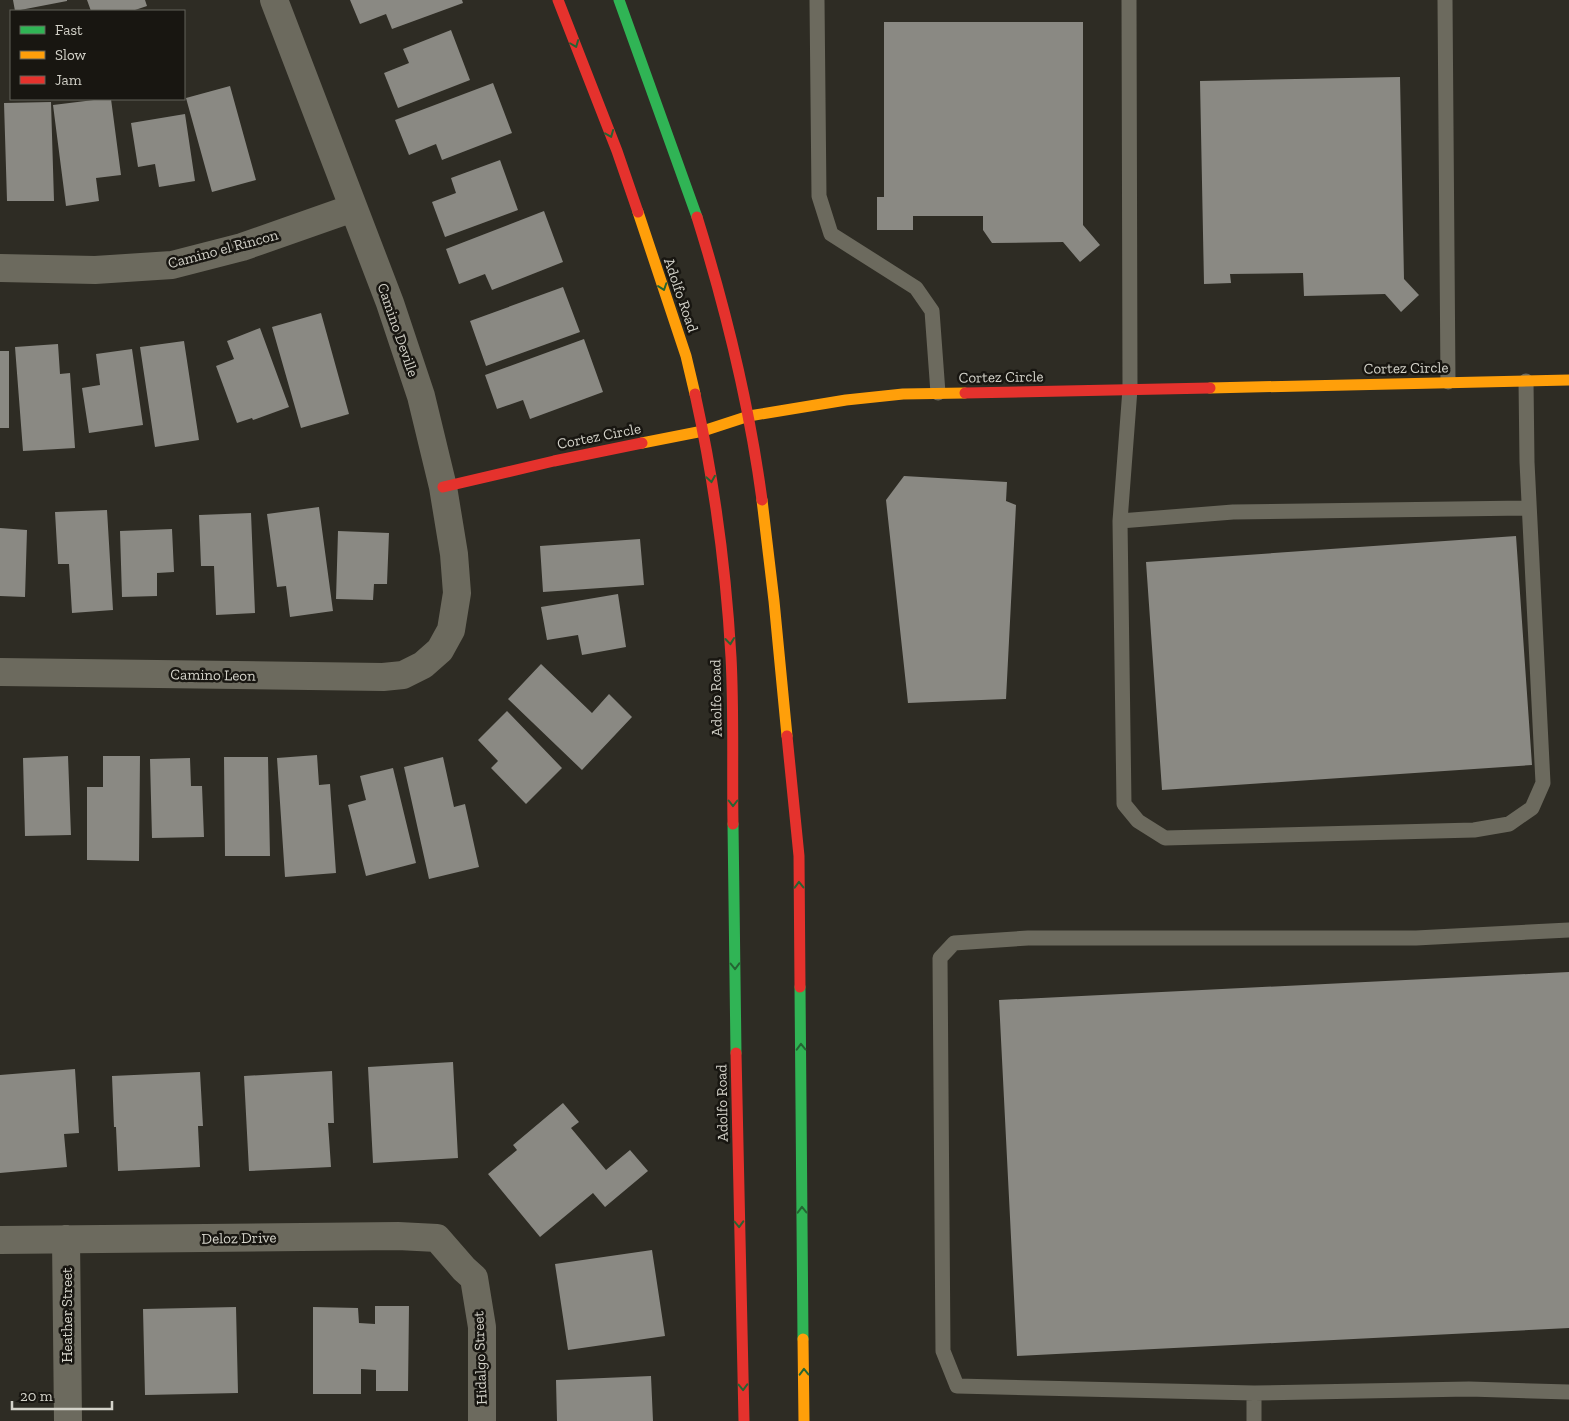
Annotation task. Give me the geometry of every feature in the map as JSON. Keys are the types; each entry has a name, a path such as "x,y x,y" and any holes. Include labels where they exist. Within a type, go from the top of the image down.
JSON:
{"street":[{"name":"Camino Deville","path":"274,0 390,303 418,386 443,486 454,554 457,593 451,630 440,650 424,665"},
{"name":"Adolfo Road","path":"558,0 617,151 686,356 703,431 719,528 731,658 738,1175 744,1421"},
{"path":"619,0 681,171 733,342 749,416 767,540 799,856 804,1421"},
{"name":"Camino el Rincon","path":"0,268 95,270 172,265 242,247 353,208"},
{"name":"Cortez Circle","path":"443,486 703,431 749,416 846,400 903,394 1569,380"},
{"name":"Camino Leon","path":"0,672 383,678 403,675 424,665"},
{"name":"Deloz Drive","path":"0,1240 398,1236 437,1238 464,1269"},
{"name":"Heather Street","path":"66,1239 68,1421"},
{"name":"Hidalgo Street","path":"464,1269 474,1278 482,1327 482,1421"}],"lane":[{"path":"817,0 819,196 831,234 916,288 932,311 938,393"},
{"path":"1129,0 1130,389 1120,521 1124,804 1138,821 1165,838 1474,830 1508,824 1532,808 1543,783 1529,508 1526,381"},
{"path":"1445,0 1448,382"},
{"path":"1120,521 1233,512 1529,508"},
{"path":"1569,930 1416,938 1028,938 954,943 940,958 943,1351 957,1386 1254,1393 1469,1389 1569,1392"},
{"path":"1254,1393 1254,1421"}],"building":[{"path":"13,0 67,0 20,10 15,10"},
{"path":"87,0 145,0 147,6 135,10 91,10"},
{"path":"350,0 462,0 463,3 392,29 386,14 360,24"},
{"path":"884,22 1083,22 1083,225 1100,245 1080,262 1063,242 992,243 983,230 983,216 913,216 913,230 877,230 877,197 884,197"},
{"path":"451,30 470,80 398,108 384,73 409,63 403,49"},
{"path":"1400,77 1404,279 1419,295 1401,312 1385,294 1304,296 1303,273 1230,274 1231,283 1204,284 1200,81"},
{"path":"493,83 512,133 442,160 436,144 409,155 395,120"},
{"path":"230,86 256,180 212,192 186,98"},
{"path":"111,100 121,175 96,178 99,201 66,206 53,105"},
{"path":"51,102 54,201 7,201 4,103"},
{"path":"185,114 195,181 159,187 155,164 138,167 131,123"},
{"path":"500,160 518,210 445,237 432,202 456,193 451,178"},
{"path":"544,211 563,262 492,290 485,274 459,284 446,249"},
{"path":"563,287 580,332 486,366 470,321"},
{"path":"321,313 349,414 301,428 272,327"},
{"path":"260,328 289,407 253,420 252,418 237,423 216,366 234,359 227,341"},
{"path":"584,339 603,392 530,419 523,400 497,409 485,375"},
{"path":"184,341 199,440 155,447 140,347"},
{"path":"58,344 60,374 70,373 75,448 23,451 15,347"},
{"path":"132,349 143,425 89,433 82,388 100,385 96,354"},
{"path":"0,351 9,351 9,428 0,428"},
{"path":"904,476 1007,482 1006,501 1016,505 1006,699 908,703 886,500"},
{"path":"319,507 333,611 290,617 286,586 277,587 267,514"},
{"path":"107,510 113,610 72,613 69,564 58,564 55,512"},
{"path":"251,513 255,613 216,615 214,566 201,566 199,515"},
{"path":"0,528 27,530 25,597 0,596"},
{"path":"172,529 174,572 157,573 157,596 122,597 120,531"},
{"path":"338,531 389,533 387,584 374,584 373,600 336,599"},
{"path":"1516,536 1532,765 1162,790 1146,562"},
{"path":"640,539 644,585 543,592 540,546"},
{"path":"618,594 626,647 582,655 578,635 547,640 541,607"},
{"path":"541,664 592,713 609,694 632,717 582,770 508,699"},
{"path":"507,711 562,768 526,804 491,768 498,761 478,740"},
{"path":"317,755 319,785 330,784 336,873 285,877 277,758"},
{"path":"68,756 71,835 25,836 23,758"},
{"path":"103,756 140,756 139,861 87,860 87,787 103,787"},
{"path":"224,757 268,757 270,856 225,856"},
{"path":"443,757 454,807 465,804 479,867 429,879 404,767"},
{"path":"190,758 191,786 202,786 204,837 152,838 150,759"},
{"path":"393,768 416,863 366,876 348,805 366,800 360,776"},
{"path":"1569,972 1569,1328 1017,1356 999,1000"},
{"path":"453,1062 458,1158 373,1163 368,1067"},
{"path":"75,1069 79,1133 64,1134 67,1167 0,1173 0,1075"},
{"path":"332,1071 334,1123 328,1123 331,1167 249,1171 244,1076"},
{"path":"200,1072 203,1126 198,1126 200,1167 118,1171 112,1076"},
{"path":"563,1103 579,1122 571,1128 606,1170 630,1150 648,1171 605,1207 593,1193 540,1237 488,1174 517,1150 513,1145"},
{"path":"652,1250 665,1336 568,1350 555,1264"},
{"path":"375,1306 409,1306 408,1391 376,1391 376,1370 361,1369 361,1394 313,1394 313,1307 358,1308 359,1323 375,1324"},
{"path":"236,1307 238,1393 145,1395 143,1309"},
{"path":"651,1376 653,1421 557,1421 556,1380"}],"traffic: fast":[{"path":"619,0 697,217"},
{"path":"733,824 736,1053"},
{"path":"800,987 803,1339"}],"traffic: slow":[{"path":"638,212 686,356 695,394"},
{"path":"1210,388 1569,380"},
{"path":"642,443 703,431 749,416 846,400 903,394 965,393"},
{"path":"762,500 787,736"},
{"path":"803,1339 804,1421"}],"traffic: jam":[{"path":"558,0 617,151 638,212"},
{"path":"697,217 736,357 757,464 762,500"},
{"path":"965,393 1210,388"},
{"path":"695,394 718,525 729,624 733,720 733,824"},
{"path":"443,487 642,443"},
{"path":"787,736 799,856 800,987"},
{"path":"736,1053 744,1421"}]}
